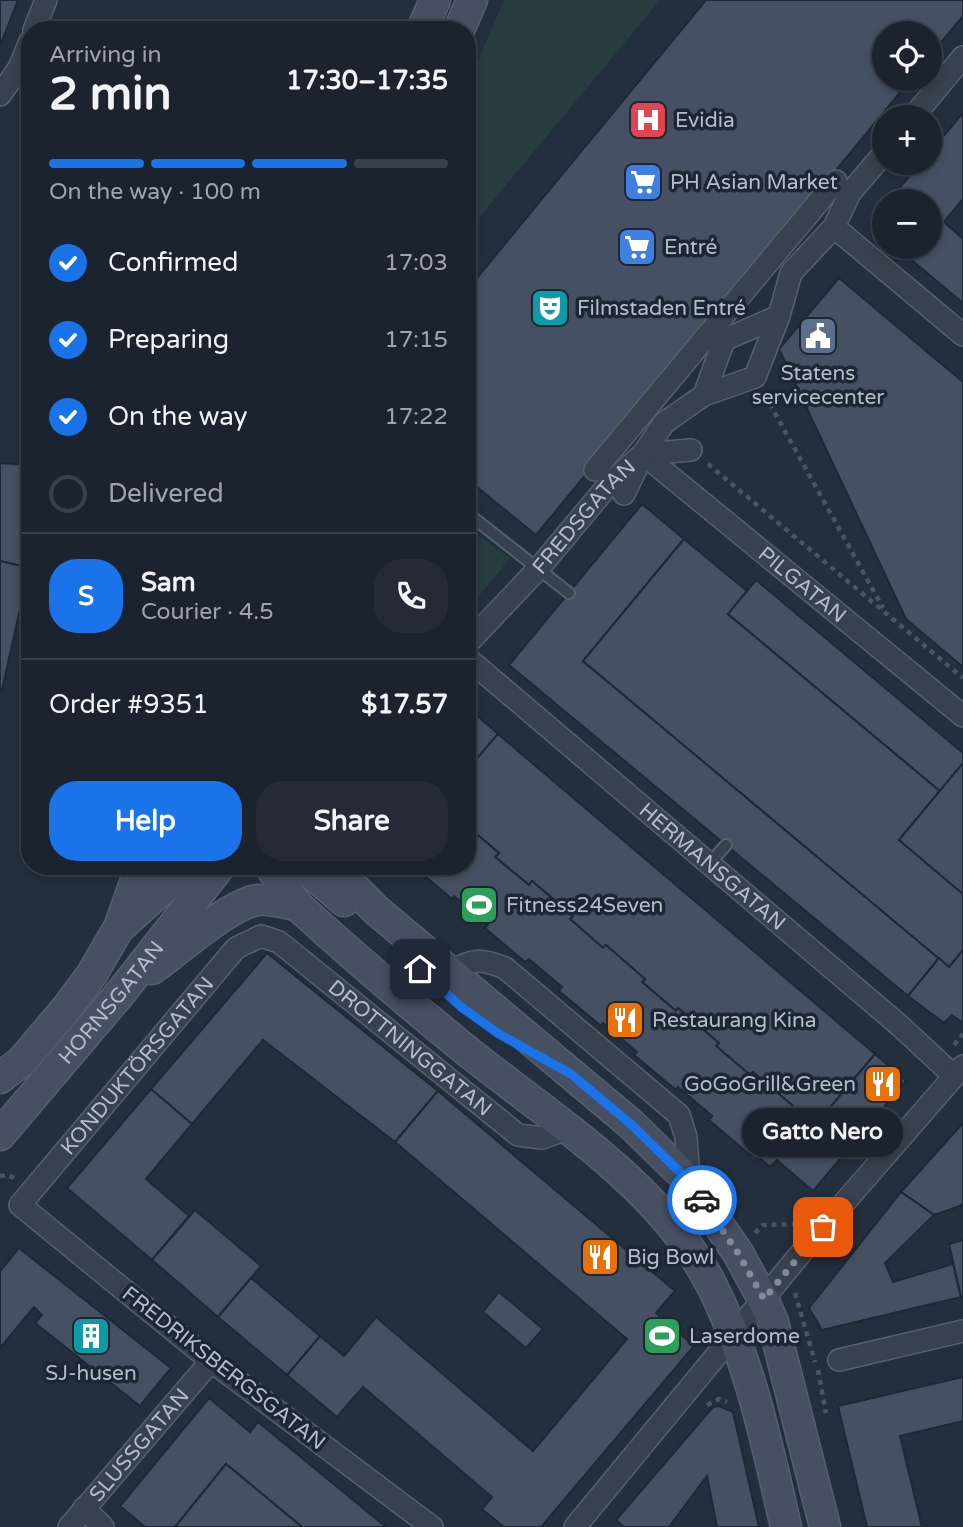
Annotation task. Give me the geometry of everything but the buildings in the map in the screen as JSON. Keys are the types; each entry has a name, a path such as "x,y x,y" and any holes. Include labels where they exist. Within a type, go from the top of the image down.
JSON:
{"main road":[{"path":"426,21 435,0"},
{"path":"463,21 472,0"},
{"path":"118,929 138,875"},
{"name":"HORNSGATAN","path":"0,1087 11,1070 92,974 118,929 178,875"},
{"name":"HORNSGATAN","path":"0,1135 123,990 213,875"},
{"path":"276,875 297,905"},
{"path":"290,875 297,905"},
{"path":"313,875 461,1007 499,1034 571,1074"},
{"path":"344,875 376,910 632,1125 689,1181 738,1253 764,1299 777,1333 825,1527"},
{"path":"123,990 219,919 244,904 258,900 297,905"},
{"name":"DROTTNINGGATAN","path":"297,905 466,1050 637,1188 673,1226 710,1284 734,1335 755,1396 786,1527"}],"street":[{"path":"38,21 47,0"},
{"path":"923,105 963,57"},
{"path":"0,94 21,63"},
{"path":"755,377 779,316 791,273 834,227 850,193 872,167"},
{"path":"595,470 836,181"},
{"path":"834,227 963,335"},
{"path":"704,395 724,340 779,316"},
{"name":"FREDSGATAN","path":"476,634 539,568 610,483 643,454 664,423 704,395 755,377"},
{"path":"624,494 643,454 691,450"},
{"name":"PILGATAN","path":"643,454 963,716"},
{"name":"HERMANSGATAN","path":"476,666 899,1025 959,1071"},
{"name":"DROTTNINGGATAN","path":"261,936 279,942 519,1135 542,1138 567,1129"},
{"name":"KONDUKTÖRSGATAN","path":"20,1205 236,948 261,936"},
{"path":"450,972 468,961 488,961 505,968 679,1115 687,1137 689,1181"},
{"path":"575,1527 811,1241 959,1071"},
{"name":"FREDRIKSBERGSGATAN","path":"20,1205 211,1361 432,1527"},
{"path":"839,1360 963,1331"},
{"name":"SLUSSGATAN","path":"69,1527 211,1361"},
{"path":"84,1508 103,1527"}],"lane":[{"path":"476,520 569,593"},
{"path":"709,864 726,845"}],"path":[{"path":"755,377 885,612"},
{"path":"691,450 963,678"}],"green space":[{"path":"504,0 660,0 476,221 476,65"},
{"path":"476,534 510,558 476,600"}],"way so far":[{"path":"702,1200 738,1253 764,1299 823,1227"}],"place":[{"name":"Evidia","path":"648,120"},
{"name":"PH Asian Market","path":"643,182"},
{"name":"Entré","path":"637,247"},
{"name":"Filmstaden Entré","path":"550,308"},
{"name":"Statens servicecenter","path":"818,336"},
{"name":"Fitness24Seven","path":"479,905"},
{"name":"Restaurang Kina","path":"625,1020"},
{"name":"GoGoGrill&Green","path":"883,1084"},
{"name":"Gatto Nero","path":"823,1227"},
{"name":"Big Bowl","path":"600,1257"},
{"name":"SJ-husen","path":"91,1336"},
{"name":"Laserdome","path":"662,1336"}],"route":[{"path":"420,969 461,1007 499,1034 571,1074 632,1125 689,1181 702,1200"}]}
